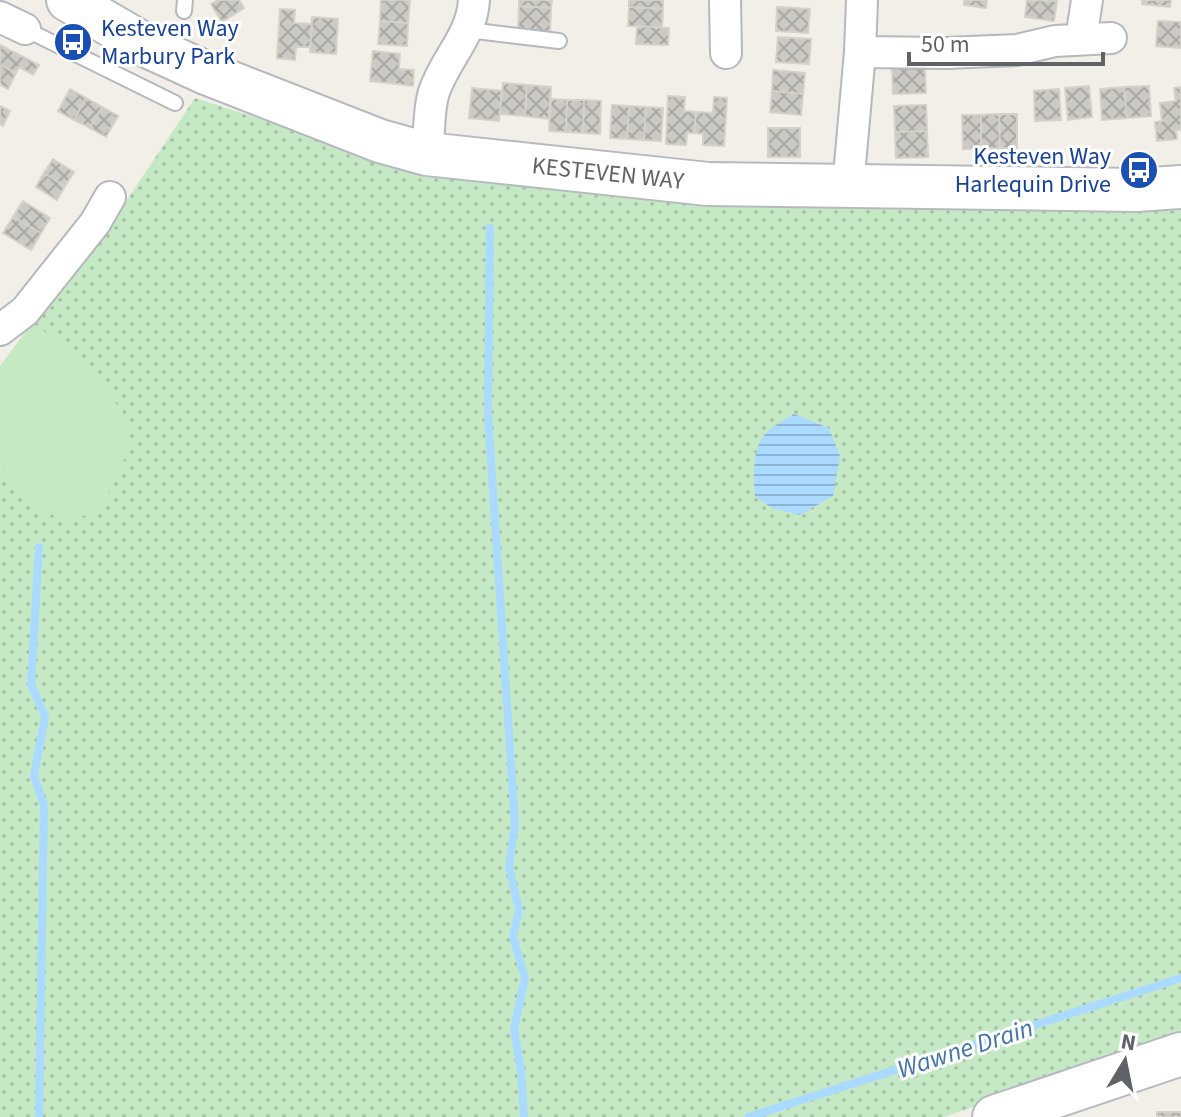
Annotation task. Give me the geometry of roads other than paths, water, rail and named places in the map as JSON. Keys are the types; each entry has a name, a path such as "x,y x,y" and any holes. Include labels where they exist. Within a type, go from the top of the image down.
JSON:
{"street":[{"name":"KESTEVEN WAY","path":"68,0 145,45 206,73 380,141 427,154 708,184 1136,190 1181,187"},
{"path":"427,154 434,92 468,30 474,13 474,0"},
{"path":"726,0 726,53"},
{"path":"848,187 862,0"},
{"path":"860,52 1017,50 1055,41 1096,38 1087,0"},
{"path":"0,330 25,311 95,223 110,197"},
{"path":"994,1117 1181,1054"}],"lane":[{"path":"12,23 175,103"},
{"path":"468,30 559,41"}],"water":[{"path":"794,414 829,428 840,456 833,496 800,515 772,508 755,496 754,488 754,463 761,439"}],"waterway":[{"path":"490,228 488,415 515,825 509,866 519,910 513,937 525,978 514,1029 524,1117"},
{"path":"39,547 31,684 45,717 34,776 44,805 39,1117"},
{"name":"Wawne Drain","path":"749,1117 1181,978"}],"place":[{"name":"Kesteven Way Marbury Park","path":"73,42"},
{"name":"Kesteven Way Harlequin Drive","path":"1139,170"}]}
